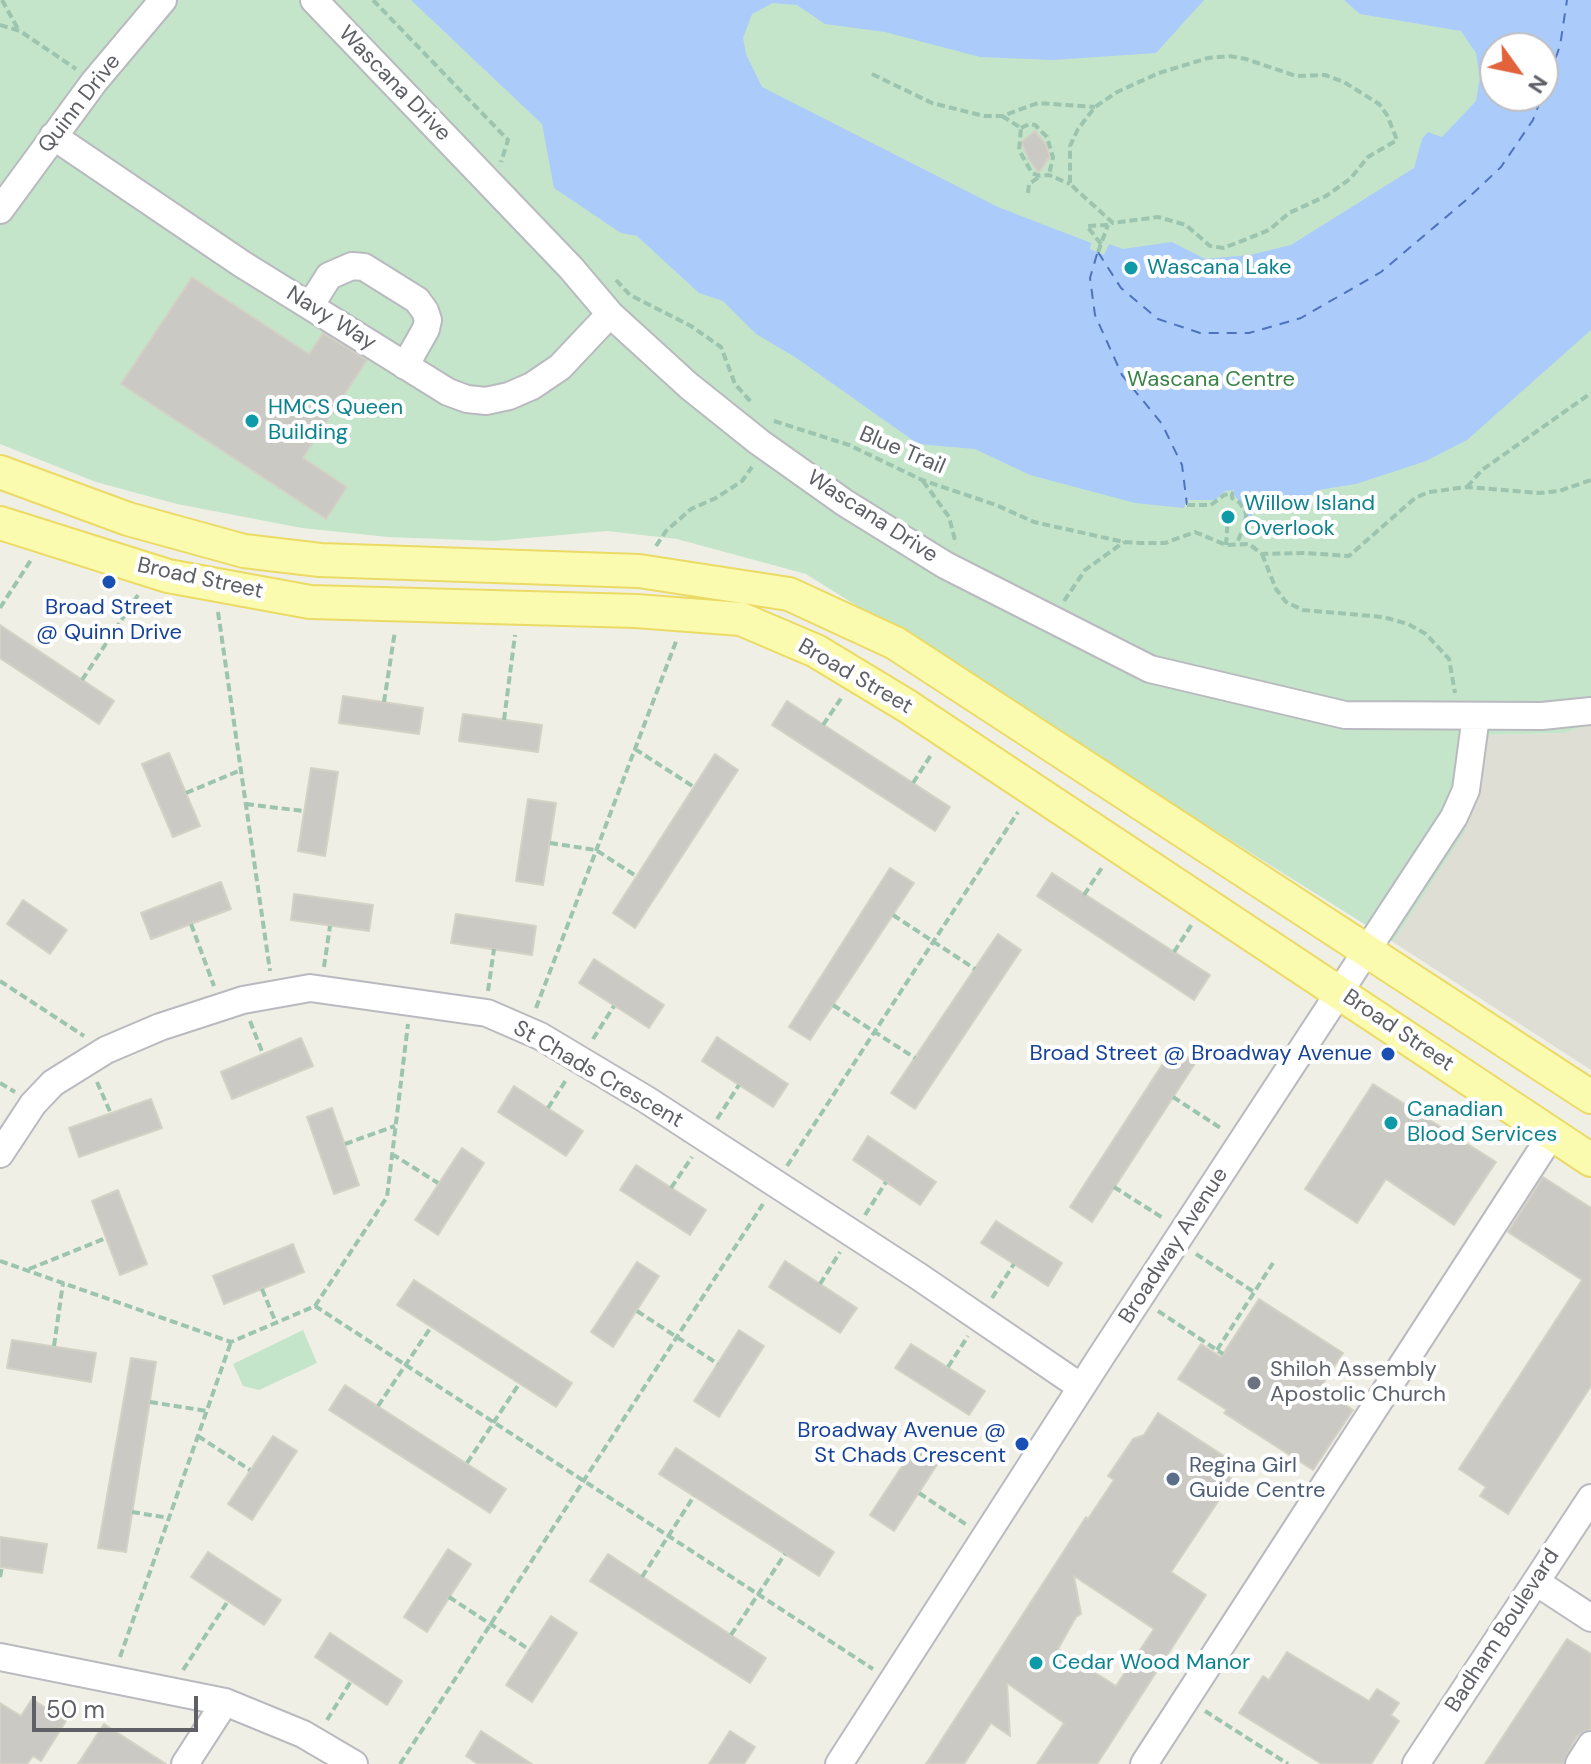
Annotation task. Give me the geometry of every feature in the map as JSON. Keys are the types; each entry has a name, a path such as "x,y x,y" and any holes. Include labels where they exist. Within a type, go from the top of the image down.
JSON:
{"main road":[{"name":"Broad Street","path":"0,472 128,519 244,551 335,561 639,571 789,594 895,643 1591,1097"},
{"name":"Broad Street","path":"0,523 168,576 310,602 741,619 816,651 946,732 1591,1160"}],"street":[{"name":"Quinn Drive","path":"0,210 94,82 163,0"},
{"name":"Wascana Drive","path":"314,0 571,268 610,314 689,386 765,431 845,503 945,565 1150,669 1345,715 1542,716 1591,711"},
{"name":"Navy Way","path":"53,136 242,264 448,392 467,399 486,401 532,386 560,367 610,314"},
{"path":"310,306 329,276 352,266 364,267 417,300 428,320 405,366"},
{"name":"Broadway Avenue","path":"839,1764 1454,817 1466,790 1476,716"},
{"name":"St Chads Crescent","path":"0,1154 33,1104 53,1083 97,1056 160,1027 232,1004 310,988 485,1013 540,1036 647,1100 918,1276 1081,1387"},
{"path":"1144,1764 1552,1134"},
{"name":"Badham Boulevard","path":"1416,1764 1591,1498"},
{"path":"1536,1582 1591,1618"},
{"path":"0,1657 225,1702 314,1740 346,1762"},
{"path":"185,1764 225,1702"},
{"path":"1579,1764 1591,1745"}],"path":[{"path":"2,0 20,31"},
{"path":"373,0 508,140 500,169 492,159"},
{"path":"0,25 20,31 94,82"},
{"path":"1070,184 1070,146 1078,129 1095,107 1117,92 1159,73 1208,58 1229,56 1246,59 1296,76 1325,75 1344,82 1379,104 1387,115 1397,140 1368,157 1350,179 1326,196 1289,213 1269,230 1224,248 1210,246 1186,225 1158,217 1087,226 1101,244"},
{"path":"872,74 944,107 984,116 1002,116 1038,103 1095,107"},
{"path":"1002,116 1021,128"},
{"path":"1021,128 1035,125 1047,137 1053,157 1049,175"},
{"path":"1021,128 1019,150 1032,173 1049,175 1070,184 1109,223"},
{"path":"1028,193 1029,184 1040,176"},
{"path":"1098,252 1109,223"},
{"name":"Blue Trail","path":"611,275 630,295 691,326 721,347 735,384 765,431 849,445 922,480 996,505 1034,522 1124,542 1165,543 1195,532 1226,545 1237,543"},
{"path":"1467,487 1482,470 1591,393"},
{"path":"639,571 666,531 691,509 742,481 755,462 765,431"},
{"path":"922,480 949,517 956,546 945,565"},
{"path":"1262,554 1349,556 1415,498 1446,488 1539,493 1559,491 1591,480"},
{"path":"1187,505 1211,505 1232,493 1232,498 1240,503 1246,513 1237,543 1249,544 1262,554 1276,589 1286,602 1303,610 1383,617 1408,624 1426,634 1449,659 1454,676 1453,693"},
{"path":"1226,545 1228,517"},
{"path":"0,608 46,537"},
{"path":"1052,619 1085,570 1124,542"},
{"path":"82,680 139,594 144,568"},
{"path":"223,586 218,613 274,994"},
{"path":"384,702 399,605"},
{"path":"504,720 519,609"},
{"path":"527,1030 687,615"},
{"path":"823,725 856,675"},
{"path":"913,783 946,732"},
{"path":"635,749 694,787"},
{"path":"186,793 241,770"},
{"path":"400,1764 1032,789"},
{"path":"246,804 303,811"},
{"path":"550,843 596,850 636,876"},
{"path":"1084,895 1116,845"},
{"path":"893,915 975,969"},
{"path":"191,924 232,1004 263,1054"},
{"path":"321,989 330,926"},
{"path":"485,1013 494,949"},
{"path":"0,981 97,1056 111,1114"},
{"path":"0,1261 231,1342 315,1306 387,1197 411,1002"},
{"path":"833,1005 915,1058"},
{"path":"1173,1097 1243,1142"},
{"path":"345,1144 395,1126"},
{"path":"392,1154 438,1183"},
{"path":"1114,1187 1254,1292"},
{"path":"27,1270 106,1238"},
{"path":"1217,1350 1273,1263"},
{"path":"54,1346 63,1283"},
{"path":"262,1289 276,1323"},
{"path":"1139,1299 1223,1354"},
{"path":"315,1306 891,1682"},
{"path":"637,1311 718,1364"},
{"path":"378,1406 431,1327"},
{"path":"113,1679 231,1342"},
{"path":"467,1463 519,1384"},
{"path":"150,1402 207,1411"},
{"path":"198,1436 250,1470"},
{"path":"919,1493 985,1537"},
{"path":"642,1577 694,1496"},
{"path":"132,1512 169,1518"},
{"path":"731,1635 785,1554"},
{"path":"0,1577 2,1567"},
{"path":"449,1597 530,1650"},
{"path":"170,1691 228,1601"},
{"path":"314,1740 351,1681"},
{"path":"1186,1698 1288,1764"}],"shaded area":[{"path":"1591,724 1591,1070 1393,942 1464,831 1481,735 1565,733"}],"green space":[{"name":"Wascana Centre","path":"0,0 1591,0 1591,724 1565,733 1481,735 1465,831 1393,942 806,574 677,539 607,531 493,541 388,537 302,528 177,504 96,482 0,444"},
{"path":"303,1330 317,1363 259,1390 243,1386 233,1364"}],"water":[{"name":"Wascana Lake","path":"411,0 1204,0 1156,53 1053,60 980,57 885,32 825,24 797,5 773,3 752,14 743,38 746,54 762,87 998,207 1091,243 1090,249 1104,255 1109,244 1123,249 1172,242 1205,259 1250,255 1291,245 1414,168 1422,139 1428,132 1442,137 1476,101 1479,83 1479,112 1559,112 1559,32 1479,32 1479,71 1476,53 1461,31 1360,14 1344,0 1591,0 1591,330 1467,440 1426,461 1356,484 1318,490 1303,501 1270,510 1252,511 1248,530 1243,527 1244,506 1234,495 1234,490 1225,491 1215,500 1187,500 1184,508 1135,503 1030,475 975,449 918,444 795,357 756,334 723,301 699,293 637,236 621,233 554,188 542,124"}],"building":[{"path":"1035,131 1046,144 1050,156 1039,173 1021,142"},
{"name":"HMCS Queen Building","path":"192,277 309,354 323,333 367,360 303,458 347,487 326,519 121,384"},
{"path":"0,625 114,701 99,724 0,658"},
{"path":"343,696 423,708 419,734 339,723"},
{"path":"787,701 950,807 935,831 772,725"},
{"path":"463,714 542,725 538,752 459,741"},
{"path":"169,753 200,826 173,837 142,764"},
{"path":"715,754 738,770 635,928 613,913"},
{"path":"311,768 338,772 325,856 298,851"},
{"path":"528,799 556,803 543,885 516,881"},
{"path":"890,868 914,883 810,1040 789,1027"},
{"path":"1052,873 1210,975 1194,1000 1037,896"},
{"path":"221,882 231,909 151,939 141,913"},
{"path":"294,894 373,905 369,931 291,920"},
{"path":"23,900 67,930 50,954 7,924"},
{"path":"456,914 536,926 532,955 451,943"},
{"path":"998,934 1021,950 915,1109 891,1093"},
{"path":"594,959 664,1005 649,1028 579,983"},
{"path":"717,1037 788,1084 773,1107 702,1061"},
{"path":"301,1038 313,1066 232,1099 221,1072"},
{"path":"1173,1048 1196,1062 1092,1222 1070,1207"},
{"name":"Canadian Blood Services","path":"1373,1084 1496,1162 1454,1225 1386,1179 1357,1223 1305,1189"},
{"path":"514,1086 583,1131 566,1156 498,1112"},
{"path":"151,1099 162,1128 79,1157 69,1128"},
{"path":"332,1108 359,1185 334,1194 307,1117"},
{"path":"868,1136 936,1182 920,1205 853,1160"},
{"path":"462,1148 484,1163 438,1235 415,1220"},
{"path":"636,1165 706,1210 690,1235 620,1190"},
{"path":"1543,1177 1591,1208 1591,1386 1508,1514 1480,1496 1486,1487 1459,1469 1582,1280 1508,1232"},
{"path":"118,1190 147,1264 120,1275 92,1201"},
{"path":"996,1221 1062,1263 1048,1286 981,1243"},
{"path":"293,1244 304,1272 224,1304 213,1276"},
{"path":"785,1261 857,1308 840,1333 769,1287"},
{"path":"637,1262 659,1276 613,1347 591,1332"},
{"path":"414,1280 572,1383 556,1407 397,1305"},
{"name":"Shiloh Assembly Apostolic Church","path":"1259,1299 1343,1353 1320,1388 1353,1410 1313,1470 1224,1413 1227,1410 1178,1379 1201,1344 1221,1357"},
{"path":"739,1330 764,1346 719,1417 694,1401"},
{"path":"12,1340 96,1353 91,1382 7,1368"},
{"path":"911,1344 985,1391 969,1415 895,1368"},
{"path":"131,1358 156,1362 126,1552 98,1548"},
{"path":"345,1385 506,1489 490,1513 329,1410"},
{"name":"Cedar Wood Manor","path":"1158,1413 1227,1458 1219,1471 1233,1479 1171,1572 1206,1595 1097,1764 1037,1764 1064,1723 1007,1683 1010,1736 991,1723 964,1764 926,1764 1086,1517 1088,1519 1114,1480 1108,1476 1133,1439 1144,1435","holes":["1074,1576 1154,1629 1116,1686 1058,1649 1076,1617 1081,1614"]},
{"path":"273,1436 297,1451 252,1520 228,1504"},
{"path":"916,1445 940,1460 894,1531 870,1515"},
{"path":"676,1448 834,1552 819,1576 659,1474"},
{"path":"0,1537 47,1544 42,1573 0,1567"},
{"path":"448,1549 471,1564 427,1632 404,1617"},
{"path":"208,1552 281,1600 264,1625 191,1577"},
{"path":"608,1554 766,1658 750,1683 590,1581"},
{"path":"551,1616 577,1633 532,1702 506,1685"},
{"path":"330,1633 402,1681 387,1705 315,1657"},
{"path":"1567,1639 1591,1654 1591,1729 1577,1736 1563,1764 1485,1764"},
{"path":"1287,1652 1369,1701 1377,1689 1399,1703 1391,1715 1399,1721 1371,1764 1322,1764 1239,1713 1263,1676 1269,1680"},
{"path":"32,1699 66,1721 41,1761 33,1756 27,1764 0,1764 0,1703 21,1716"},
{"path":"104,1724 166,1764 78,1764"},
{"path":"481,1731 532,1764 478,1764 466,1756"},
{"path":"730,1731 755,1747 744,1764 709,1764"}],"ferry route":[{"path":"1559,49 1567,0"},
{"path":"1098,252 1121,288 1158,319 1200,333 1249,333 1301,318 1381,272 1465,201 1501,167 1536,112"},
{"path":"1097,254 1090,278 1095,315 1122,375 1162,424 1182,465 1187,505"}],"place":[{"name":"Wascana Lake","path":"1131,268"},
{"name":"HMCS Queen Building","path":"252,421"},
{"name":"Willow Island Overlook","path":"1228,517"},
{"name":"Broad Street @ Quinn Drive","path":"109,582"},
{"name":"Broad Street @ Broadway Avenue","path":"1388,1054"},
{"name":"Canadian Blood Services","path":"1391,1123"},
{"name":"Shiloh Assembly Apostolic Church","path":"1254,1383"},
{"name":"Broadway Avenue @ St Chads Crescent","path":"1022,1444"},
{"name":"Regina Girl Guide Centre","path":"1173,1479"},
{"name":"Cedar Wood Manor","path":"1036,1663"}]}
